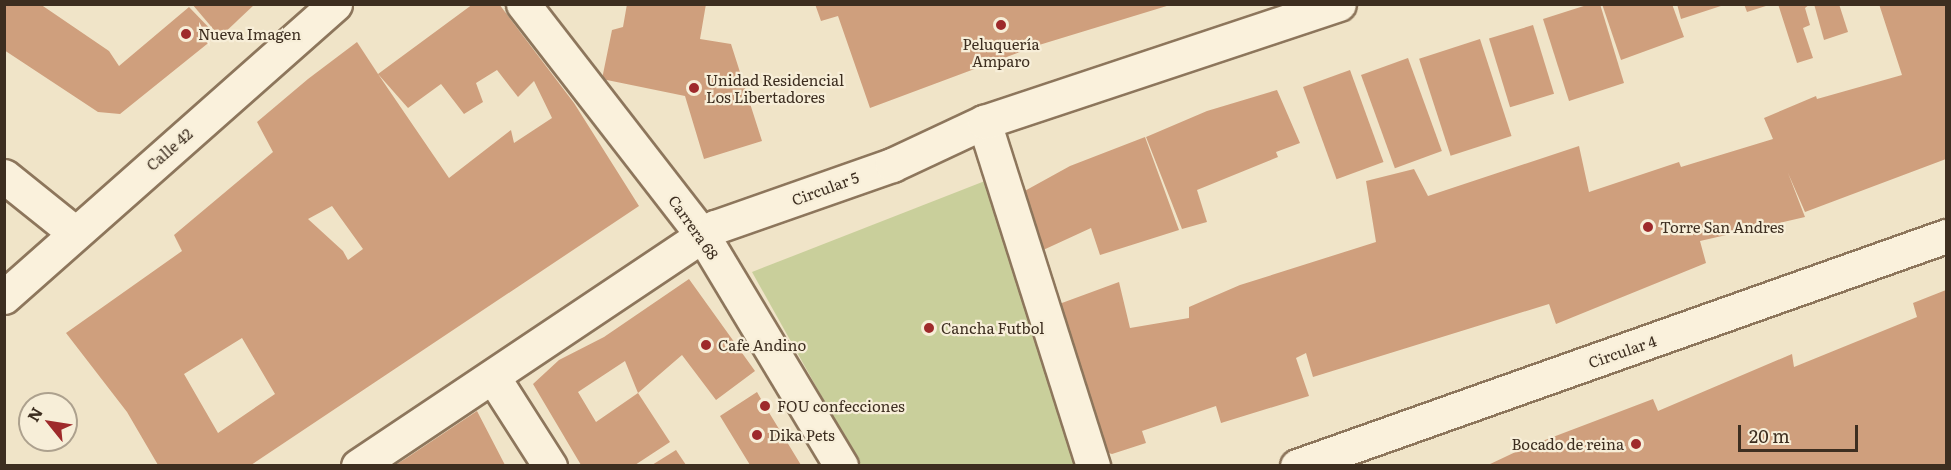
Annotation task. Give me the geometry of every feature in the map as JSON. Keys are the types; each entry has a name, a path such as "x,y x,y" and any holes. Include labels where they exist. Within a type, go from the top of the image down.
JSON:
{"street":[{"name":"Calle 42","path":"4,297 74,232 335,4"},
{"name":"Carrera 68","path":"524,4 703,236 841,465"},
{"name":"Circular 5","path":"358,465 715,228 892,165 984,122 1339,4"},
{"path":"984,122 1093,465"},
{"path":"4,176 74,232"},
{"name":"Circular 4","path":"1297,465 1947,236"},
{"path":"493,377 550,465"}],"green space":[{"path":"990,179 1080,465 860,465 752,272"}],"building":[{"path":"4,4 40,4 109,51 119,66 189,7 217,36 120,114 98,112 4,50"},
{"path":"192,4 255,4 220,37"},
{"path":"473,4 499,4 574,103 639,206 251,465 158,465 127,412 66,333 182,251 174,235 273,152 257,122 308,79 357,42 378,74","holes":["497,70 518,97 534,81 552,118 514,143 511,130 449,178 378,74 408,108 441,84 464,114 483,102 476,83","332,206 363,249 348,260 343,251 308,219","242,338 275,394 218,433 184,374"]},
{"name":"Unidad Residencial Los Libertadores","path":"627,4 706,4 700,39 731,44 762,141 704,159 685,96 602,79 612,30 623,27"},
{"path":"815,4 1170,5 1039,45 870,108 838,16 821,21"},
{"path":"1590,4 1600,4 1624,83 1569,101 1543,19"},
{"path":"1602,4 1672,4 1684,37 1621,60"},
{"path":"1677,4 1724,4 1724,5 1681,19"},
{"path":"1744,4 1769,4 1769,5 1747,12"},
{"path":"1778,4 1810,4 1805,8 1810,25 1803,28 1813,58 1797,63"},
{"path":"1814,4 1839,4 1848,32 1824,40"},
{"path":"1879,4 1946,4 1946,159 1805,212 1788,173 1805,217 1700,241 1706,263 1556,324 1549,304 1313,377 1306,353 1296,358 1309,396 1221,423 1216,406 1142,431 1146,443 1112,454 1099,450 1051,307 1119,282 1130,328 1189,318 1189,307 1240,285 1376,242 1366,181 1414,169 1428,196 1579,146 1589,192 1679,162 1681,167 1773,139 1764,118 1816,96 1817,99 1902,75"},
{"path":"1533,25 1554,94 1510,107 1489,38"},
{"path":"1480,39 1512,136 1451,156 1419,59"},
{"path":"1408,58 1442,151 1395,168 1361,75"},
{"path":"1350,70 1384,162 1337,179 1303,87"},
{"path":"1277,90 1300,143 1276,152 1278,157 1197,190 1207,222 1182,229 1146,137 1207,111"},
{"path":"1145,137 1179,230 1100,255 1091,228 1041,251 1021,193 1070,166"},
{"path":"689,279 755,371 716,400 682,355 638,393 670,442 635,465 581,465 533,384 559,360 604,337","holes":["625,361 638,393 596,422 578,392"]},
{"path":"1946,290 1946,465 1488,465 1524,448 1653,399 1658,411 1792,354 1794,367 1917,317 1913,303"},
{"name":"Dika Pets","path":"757,392 801,465 750,465 720,416"},
{"path":"477,411 505,465 395,465 405,459"},
{"path":"676,450 686,465 652,465"}],"place":[{"name":"Peluquería Amparo","path":"1001,25"},
{"name":"Nueva Imagen","path":"186,34"},
{"name":"Unidad Residencial Los Libertadores","path":"694,88"},
{"name":"Torre San Andres","path":"1648,227"},
{"name":"Cancha Futbol","path":"929,328"},
{"name":"Cafe Andino","path":"706,345"},
{"name":"FOU confecciones","path":"765,406"},
{"name":"Dika Pets","path":"757,435"},
{"name":"Bocado de reina","path":"1636,444"}]}
